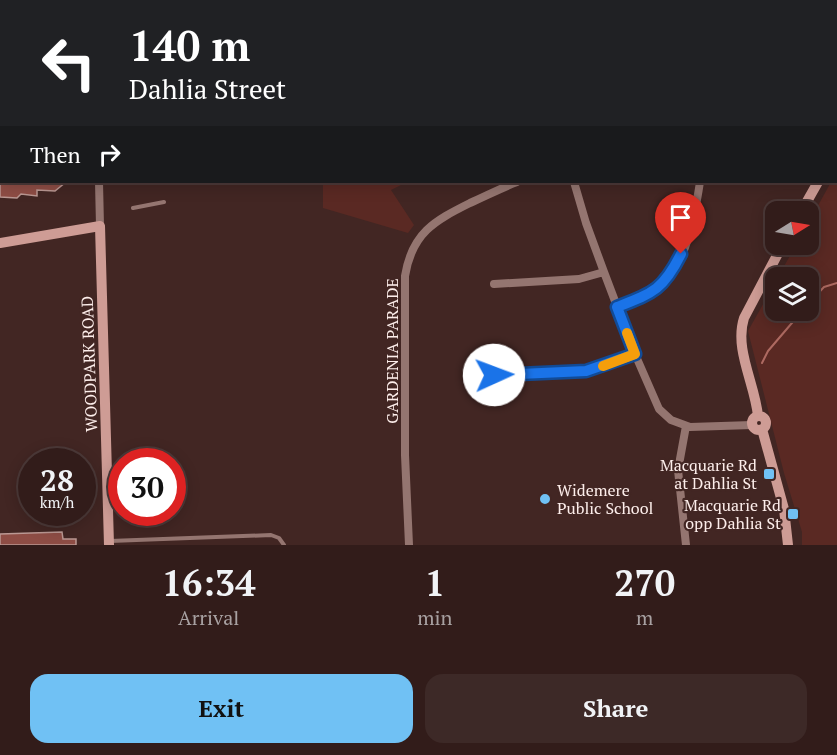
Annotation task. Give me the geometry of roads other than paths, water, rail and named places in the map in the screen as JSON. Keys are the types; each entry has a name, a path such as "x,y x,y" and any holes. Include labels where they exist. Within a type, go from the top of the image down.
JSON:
{"street":[{"name":"WOODPARK ROAD","path":"99,183 109,543"},
{"name":"GARDENIA PARADE","path":"409,545 405,444 405,276 407,264 418,239 428,226 443,216 515,183"},
{"path":"574,183 586,223 617,307 659,409 671,420 686,426 757,423"},
{"path":"617,307 655,291 674,269 693,227 700,183"},
{"path":"807,201 817,183"},
{"path":"0,243 100,226"},
{"path":"777,255 741,328 757,423 784,509 788,545"},
{"path":"494,284 579,279 604,272"},
{"path":"494,375 586,371 635,354"},
{"path":"686,426 678,470 686,545"}],"lane":[{"path":"133,208 164,202"},
{"path":"109,543 271,535 279,538 284,545"}],"waterway":[{"path":"819,292 824,287 837,283"},
{"path":"762,363 768,351 794,321"}],"place":[{"name":"Macquarie Rd at Dahlia St","path":"769,474"},
{"name":"Widemere Public School","path":"545,499"},
{"name":"Macquarie Rd opp Dahlia St","path":"793,514"}]}
